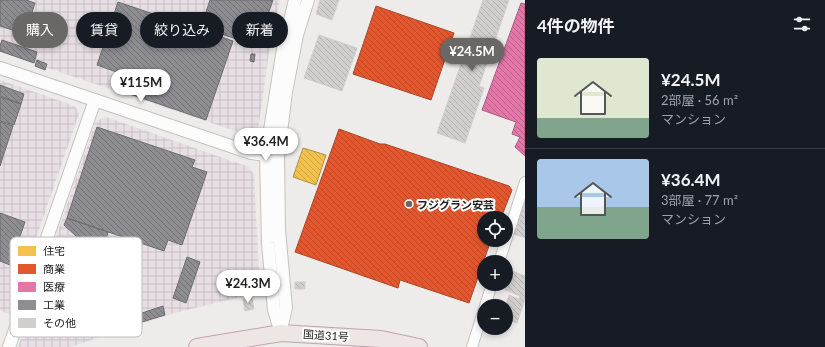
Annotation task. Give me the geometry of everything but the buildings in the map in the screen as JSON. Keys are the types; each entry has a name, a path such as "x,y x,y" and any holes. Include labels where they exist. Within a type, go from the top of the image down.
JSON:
{"highway":[{"name":"国道31号","path":"198,347 281,333 382,339 419,347"},
{"name":"国道31号","path":"239,347 281,333"}],"street":[{"path":"281,333 274,310 268,243 272,156 283,49 295,0"},
{"path":"272,156 297,35 308,0"},
{"path":"0,68 251,153 272,156"},
{"path":"47,237 95,100"},
{"path":"501,255 525,182"},
{"path":"472,347 477,331"},
{"path":"9,347 12,337"}],"shaded area":[{"path":"0,0 280,0 277,12 232,12 232,48 270,48 258,131 250,136 0,52"},
{"path":"0,80 75,106 79,114 37,237 10,237 10,314 0,311"},
{"path":"106,117 249,167 254,175 260,292 171,314 142,323 142,237 56,237 96,121"},
{"path":"21,337 101,337 70,347 18,347"}],"place":[{"name":"フジグラン安芸","path":"409,204"}]}
